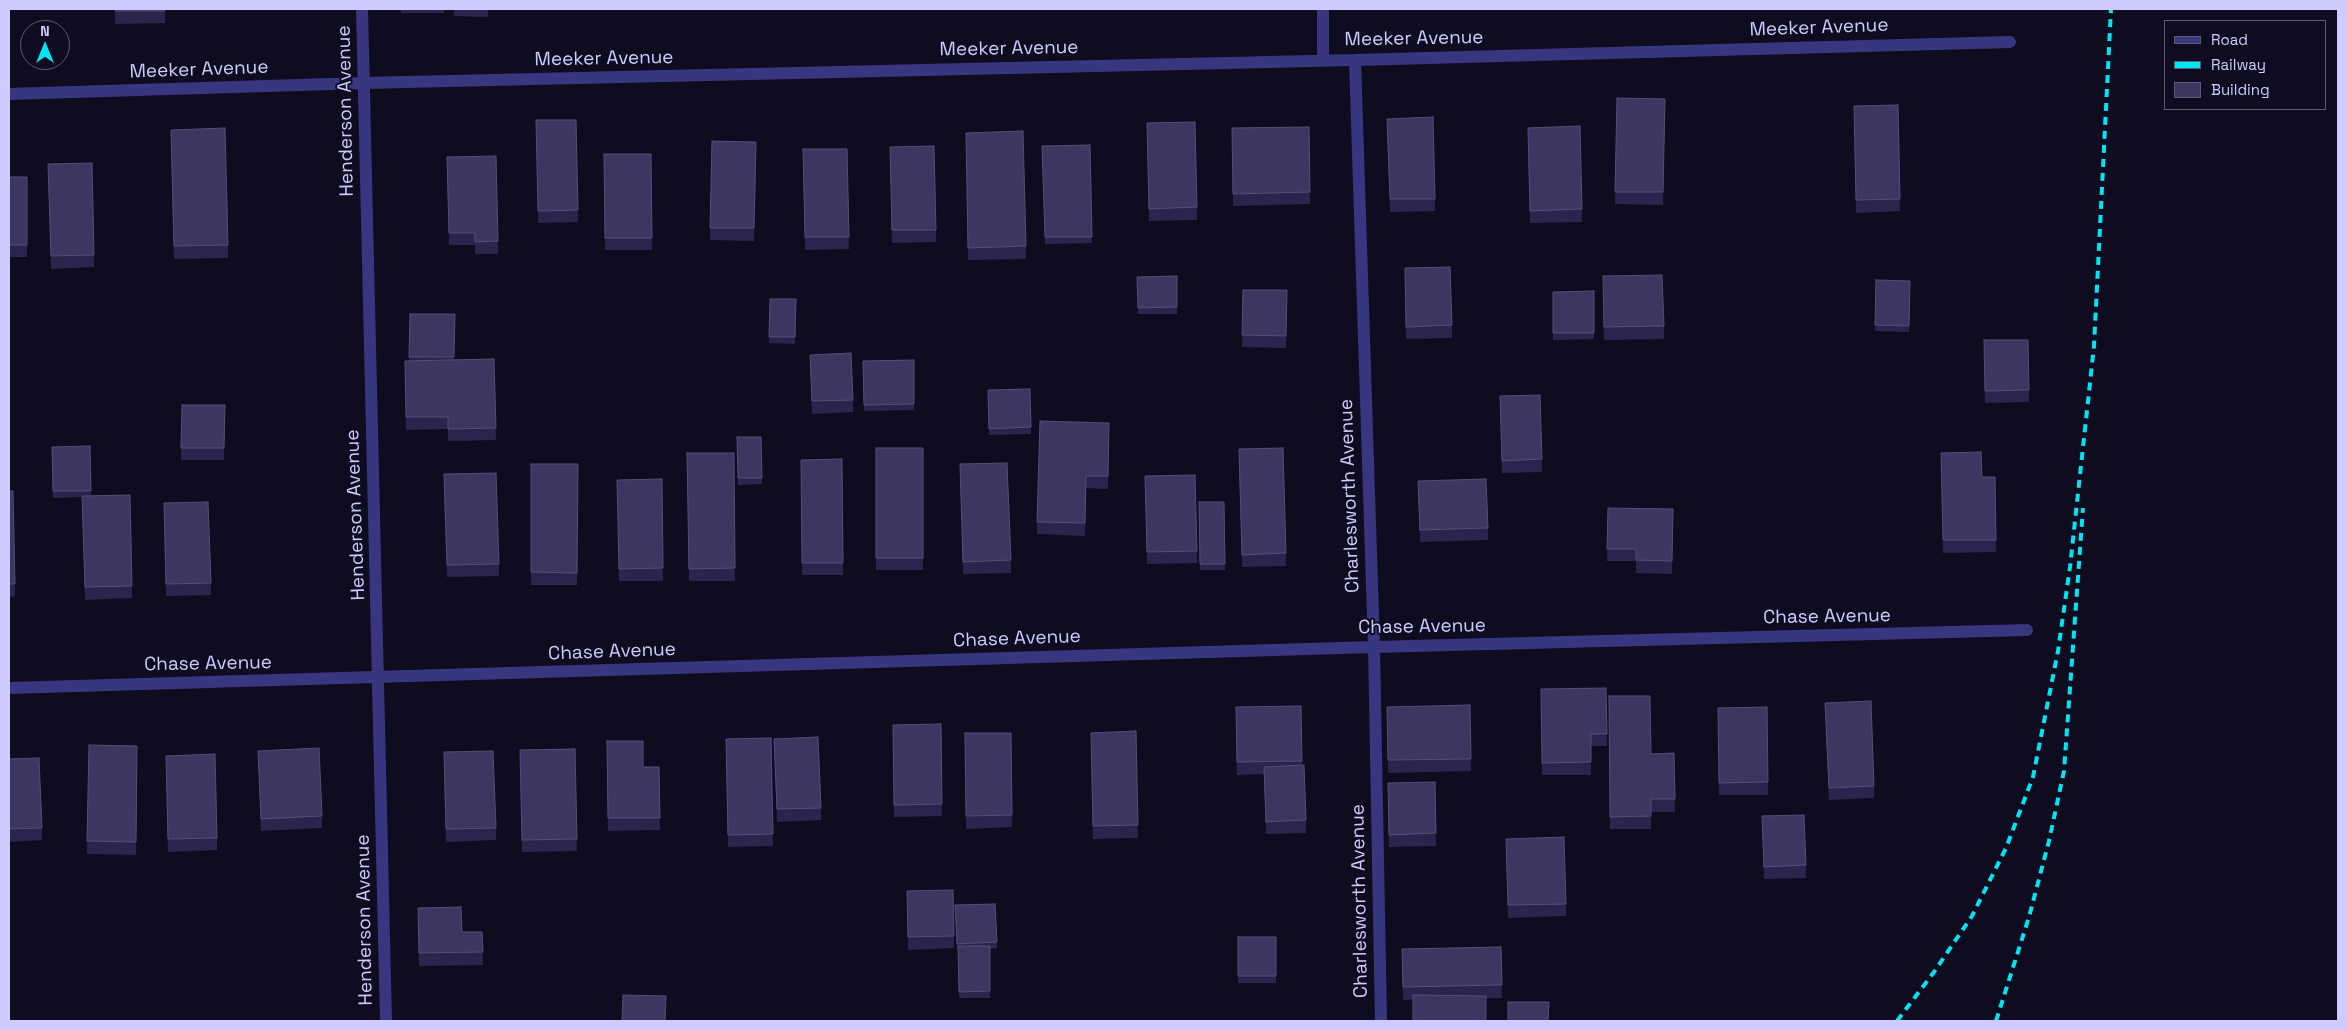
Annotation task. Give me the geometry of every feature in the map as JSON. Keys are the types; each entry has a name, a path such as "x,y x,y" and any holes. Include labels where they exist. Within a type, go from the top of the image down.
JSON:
{"street":[{"name":"Henderson Avenue","path":"362,9 386,1021"},
{"path":"1323,9 1324,60"},
{"name":"Meeker Avenue","path":"9,94 363,83 1355,60 2010,42"},
{"name":"Charlesworth Avenue","path":"1355,60 1374,647 1381,1021"},
{"name":"Chase Avenue","path":"9,688 1374,647 2027,630"}],"building":[{"path":"115,9 165,9 165,11 115,11"},
{"path":"1617,98 1665,99 1663,192 1615,192"},
{"path":"1898,105 1900,199 1856,200 1854,106"},
{"path":"1433,117 1435,199 1390,199 1387,119"},
{"path":"536,120 576,120 578,210 538,211"},
{"path":"1195,122 1197,207 1149,209 1147,123"},
{"path":"1580,126 1582,209 1530,211 1528,128"},
{"path":"1309,127 1310,192 1233,194 1232,128"},
{"path":"225,128 228,245 174,246 171,130"},
{"path":"1023,131 1026,246 968,248 966,133"},
{"path":"712,141 756,142 754,228 710,228"},
{"path":"1090,145 1092,237 1045,237 1042,146"},
{"path":"934,146 936,230 892,230 890,147"},
{"path":"803,149 847,149 849,237 805,237"},
{"path":"604,154 651,154 652,238 605,238"},
{"path":"496,156 498,241 475,242 475,233 449,233 447,157"},
{"path":"92,163 94,255 51,256 48,164"},
{"path":"9,177 27,177 27,245 9,245"},
{"path":"1450,267 1452,325 1406,327 1405,268"},
{"path":"1662,275 1664,326 1604,327 1603,276"},
{"path":"1177,276 1177,307 1138,308 1137,277"},
{"path":"1876,280 1910,281 1909,326 1875,325"},
{"path":"1243,290 1287,290 1286,336 1242,335"},
{"path":"1594,291 1594,333 1553,333 1553,292"},
{"path":"770,299 796,299 795,337 769,337"},
{"path":"410,314 455,314 454,357 409,357"},
{"path":"1984,340 2028,340 2029,390 1985,391"},
{"path":"851,353 853,400 812,401 810,355"},
{"path":"494,359 496,428 448,429 448,417 406,417 405,361"},
{"path":"914,360 914,404 864,405 863,361"},
{"path":"1030,389 1031,427 989,429 988,390"},
{"path":"1540,395 1542,459 1502,461 1500,396"},
{"path":"182,405 225,405 224,448 181,448"},
{"path":"1040,421 1109,423 1108,476 1086,476 1085,523 1037,522"},
{"path":"737,437 761,437 762,478 738,478"},
{"path":"90,446 91,491 53,491 52,447"},
{"path":"876,448 923,448 923,558 876,558"},
{"path":"1283,448 1286,553 1242,555 1239,449"},
{"path":"1981,452 1982,477 1995,477 1996,540 1943,540 1941,453"},
{"path":"687,453 734,453 735,568 689,569"},
{"path":"842,459 843,563 802,563 801,460"},
{"path":"1007,463 1011,560 963,562 960,464"},
{"path":"531,464 578,464 577,573 531,572"},
{"path":"496,473 499,564 447,565 444,474"},
{"path":"1195,475 1197,551 1147,552 1145,476"},
{"path":"662,479 663,568 619,569 617,480"},
{"path":"1486,479 1488,528 1420,530 1418,481"},
{"path":"9,491 13,491 15,584 9,584"},
{"path":"130,495 132,586 85,587 82,496"},
{"path":"208,502 211,583 166,584 164,503"},
{"path":"1199,502 1224,502 1225,564 1200,564"},
{"path":"1608,508 1673,509 1672,561 1636,560 1636,549 1607,549"},
{"path":"1606,688 1607,734 1591,734 1591,762 1542,763 1541,689"},
{"path":"1609,696 1650,696 1651,754 1674,753 1675,799 1651,799 1651,816 1610,817"},
{"path":"1871,701 1874,786 1829,788 1825,703"},
{"path":"1470,705 1471,759 1388,760 1387,707"},
{"path":"1301,706 1302,761 1237,762 1236,707"},
{"path":"1767,707 1768,782 1719,783 1718,708"},
{"path":"941,724 942,804 894,805 893,725"},
{"path":"1136,731 1138,825 1093,826 1091,733"},
{"path":"965,733 1011,733 1012,815 966,816"},
{"path":"818,737 821,808 777,809 774,739"},
{"path":"771,738 773,834 728,835 726,739"},
{"path":"607,741 643,741 643,767 659,767 660,818 608,818"},
{"path":"89,745 137,746 136,842 87,841"},
{"path":"319,748 322,816 261,819 258,751"},
{"path":"575,749 577,839 522,840 520,750"},
{"path":"493,751 496,828 446,829 444,752"},
{"path":"215,754 217,838 168,839 166,756"},
{"path":"39,758 42,828 9,829 9,759"},
{"path":"1304,765 1306,820 1266,822 1264,767"},
{"path":"1435,782 1436,833 1389,835 1388,783"},
{"path":"1804,815 1806,865 1764,867 1762,816"},
{"path":"1564,837 1566,904 1508,905 1506,839"},
{"path":"953,890 954,936 908,937 907,891"},
{"path":"995,904 997,942 957,944 955,905"},
{"path":"461,907 462,932 482,932 483,952 419,953 418,908"},
{"path":"1238,937 1276,937 1276,976 1238,976"},
{"path":"958,946 990,946 990,991 959,992"},
{"path":"1501,947 1502,985 1403,987 1402,949"},
{"path":"623,995 666,996 665,1021 622,1021"},
{"path":"1413,995 1486,996 1486,1021 1413,1021"},
{"path":"1508,1002 1549,1002 1548,1021 1508,1021"}],"railway":[{"path":"1897,1021 1934,972 1972,916 2006,848 2033,777 2058,651 2070,567 2094,346 2111,9"},
{"path":"1996,1021 2029,917 2049,841 2064,771 2083,508"}]}
